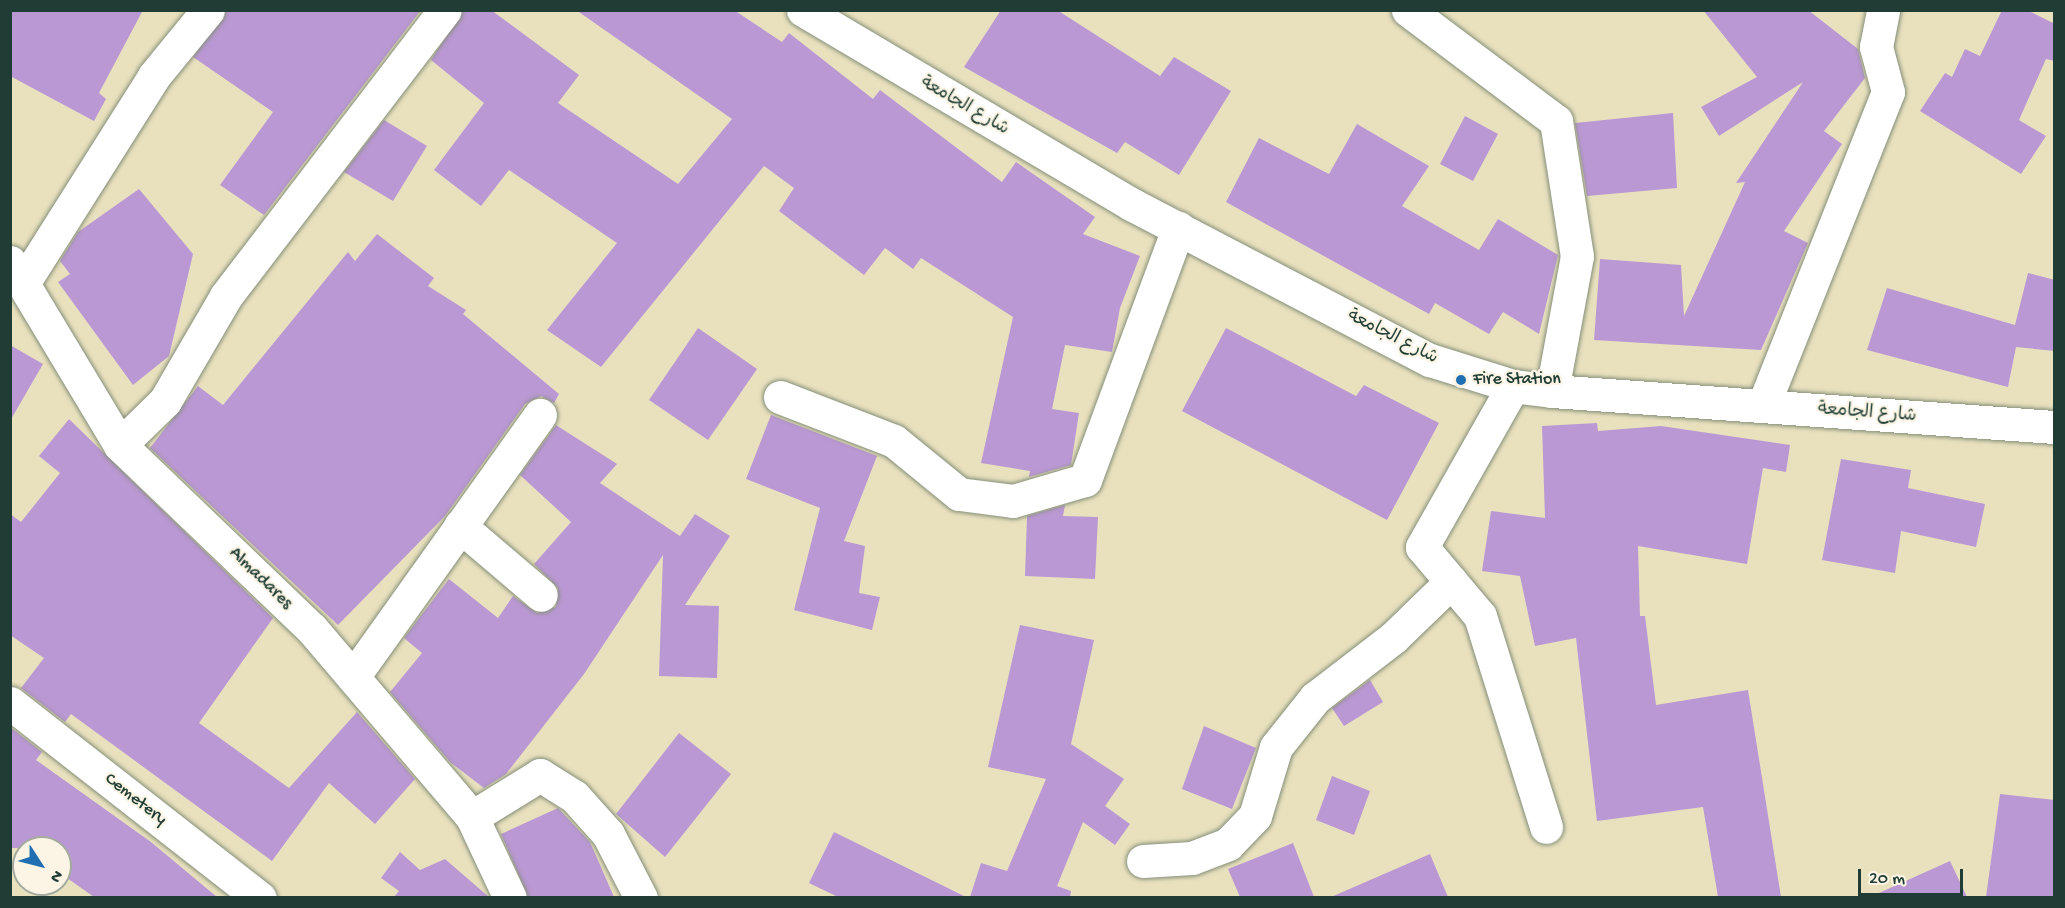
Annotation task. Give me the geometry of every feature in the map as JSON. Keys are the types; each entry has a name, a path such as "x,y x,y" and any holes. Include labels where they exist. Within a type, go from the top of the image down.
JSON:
{"street":[{"path":"17,272 154,75 208,10"},
{"path":"120,445 165,401 226,296 445,10"},
{"name":"شارع الجامعة","path":"803,10 1178,228 1430,360 1513,386 1552,391 2055,427"},
{"path":"1407,10 1556,121 1577,256 1552,391"},
{"path":"1764,406 1888,92 1876,48 1883,10"},
{"path":"780,397 894,441 959,494 1014,501 1085,480 1178,228"},
{"name":"Almadares","path":"17,272 120,445 312,628 472,817 510,897"},
{"path":"1513,386 1422,547 1480,616 1546,827"},
{"path":"353,677 540,415"},
{"path":"460,526 540,595"},
{"path":"1143,861 1192,858 1228,844 1255,816 1276,747 1315,698 1393,638 1451,582"},
{"name":"Cemetery","path":"10,703 260,897"},
{"path":"472,817 540,775 574,796 608,834 641,897"}],"building":[{"path":"10,10 143,10 99,93 106,99 94,121 10,76"},
{"path":"226,10 421,10 264,215 220,185 273,112 193,57"},
{"path":"463,10 491,10 579,75 558,103 678,184 732,119 576,10 734,10 782,42 789,33 873,99 880,90 1002,182 1016,162 1095,217 1083,234 1140,256 1120,308 1112,352 1065,345 1052,409 1079,413 1071,465 1029,477 1030,471 981,463 1013,317 921,258 913,269 885,248 864,275 779,211 794,188 764,166 601,367 547,330 617,243 509,170 481,206 434,170 484,103 431,60"},
{"path":"1001,10 1057,10 1160,76 1174,57 1231,91 1179,175 1125,142 1117,153 964,67"},
{"path":"1703,10 1808,10 1858,49 1865,78 1824,131 1842,144 1784,231 1808,243 1761,350 1594,340 1600,259 1681,265 1684,316 1745,182 1736,183 1803,82 1719,136 1701,107 1757,77"},
{"path":"2002,10 2027,10 2055,24 2055,61 2046,59 2019,120 2046,136 2021,174 1920,111 1945,73 1952,77 1965,49 1980,56"},
{"path":"1673,113 1677,188 1587,196 1575,123"},
{"path":"1465,116 1498,134 1473,181 1440,164"},
{"path":"384,120 427,146 393,201 344,172"},
{"path":"1357,124 1429,166 1402,206 1479,250 1498,219 1558,255 1539,334 1503,312 1489,334 1435,303 1429,314 1226,202 1259,138 1329,174"},
{"path":"139,189 193,254 169,356 133,385 58,282 70,274 60,261 78,232"},
{"path":"377,234 434,278 428,286 466,310 463,314 559,394 554,403 541,396 525,404 445,516 338,625 150,448 198,386 223,405 348,252 355,261"},
{"path":"2028,273 2055,280 2055,351 2016,347 2008,387 1867,350 1887,288 2015,325"},
{"path":"698,328 757,369 708,440 649,400"},
{"path":"1226,328 1356,396 1364,385 1439,423 1387,520 1182,411"},
{"path":"10,345 43,364 10,421"},
{"path":"771,415 877,456 844,541 865,546 859,593 880,597 872,630 794,610 820,508 746,479"},
{"path":"69,419 273,618 199,723 289,788 357,712 415,779 375,824 329,783 272,861 71,714 65,722 21,688 44,658 10,635 10,514 21,522 60,473 39,456"},
{"path":"1597,423 1598,431 1661,426 1790,445 1786,472 1763,468 1747,564 1638,546 1640,616 1645,616 1656,705 1748,690 1781,897 1718,897 1703,807 1597,821 1576,638 1535,646 1520,576 1482,571 1491,511 1545,518 1542,426"},
{"path":"556,425 617,464 600,483 680,536 695,514 730,536 685,605 719,606 717,678 659,676 663,555 584,674 506,774 484,788 450,762 390,692 422,653 404,638 449,579 498,618 513,596 537,613 556,607 558,588 534,564 571,522 520,475"},
{"path":"1841,459 1911,470 1908,488 1985,504 1976,547 1901,531 1895,573 1822,560"},
{"path":"1065,505 1063,516 1098,517 1095,579 1025,576 1027,516"},
{"path":"1020,625 1094,640 1071,744 1124,779 1105,806 1130,824 1115,845 1083,822 1057,886 1071,891 1070,897 970,897 981,863 1007,871 1046,779 988,767"},
{"path":"1370,680 1383,702 1344,726 1332,708"},
{"path":"1204,726 1256,748 1232,809 1182,789"},
{"path":"10,727 42,752 36,760 151,842 217,897 94,897 72,881 72,836 12,836 12,848 10,848"},
{"path":"679,733 731,774 665,857 616,814"},
{"path":"1332,776 1370,791 1354,835 1316,820"},
{"path":"2000,794 2055,800 2055,897 1986,897"},
{"path":"558,808 590,842 614,897 528,897 501,834"},
{"path":"834,832 966,897 838,897 809,883"},
{"path":"1293,843 1314,897 1240,897 1228,869"},
{"path":"400,852 420,870 445,859 489,897 394,897 399,891 381,878"},
{"path":"1430,854 1448,897 1331,897"},
{"path":"1950,861 1967,897 1870,897"}],"place":[{"name":"Fire Station","path":"1461,380"}]}
